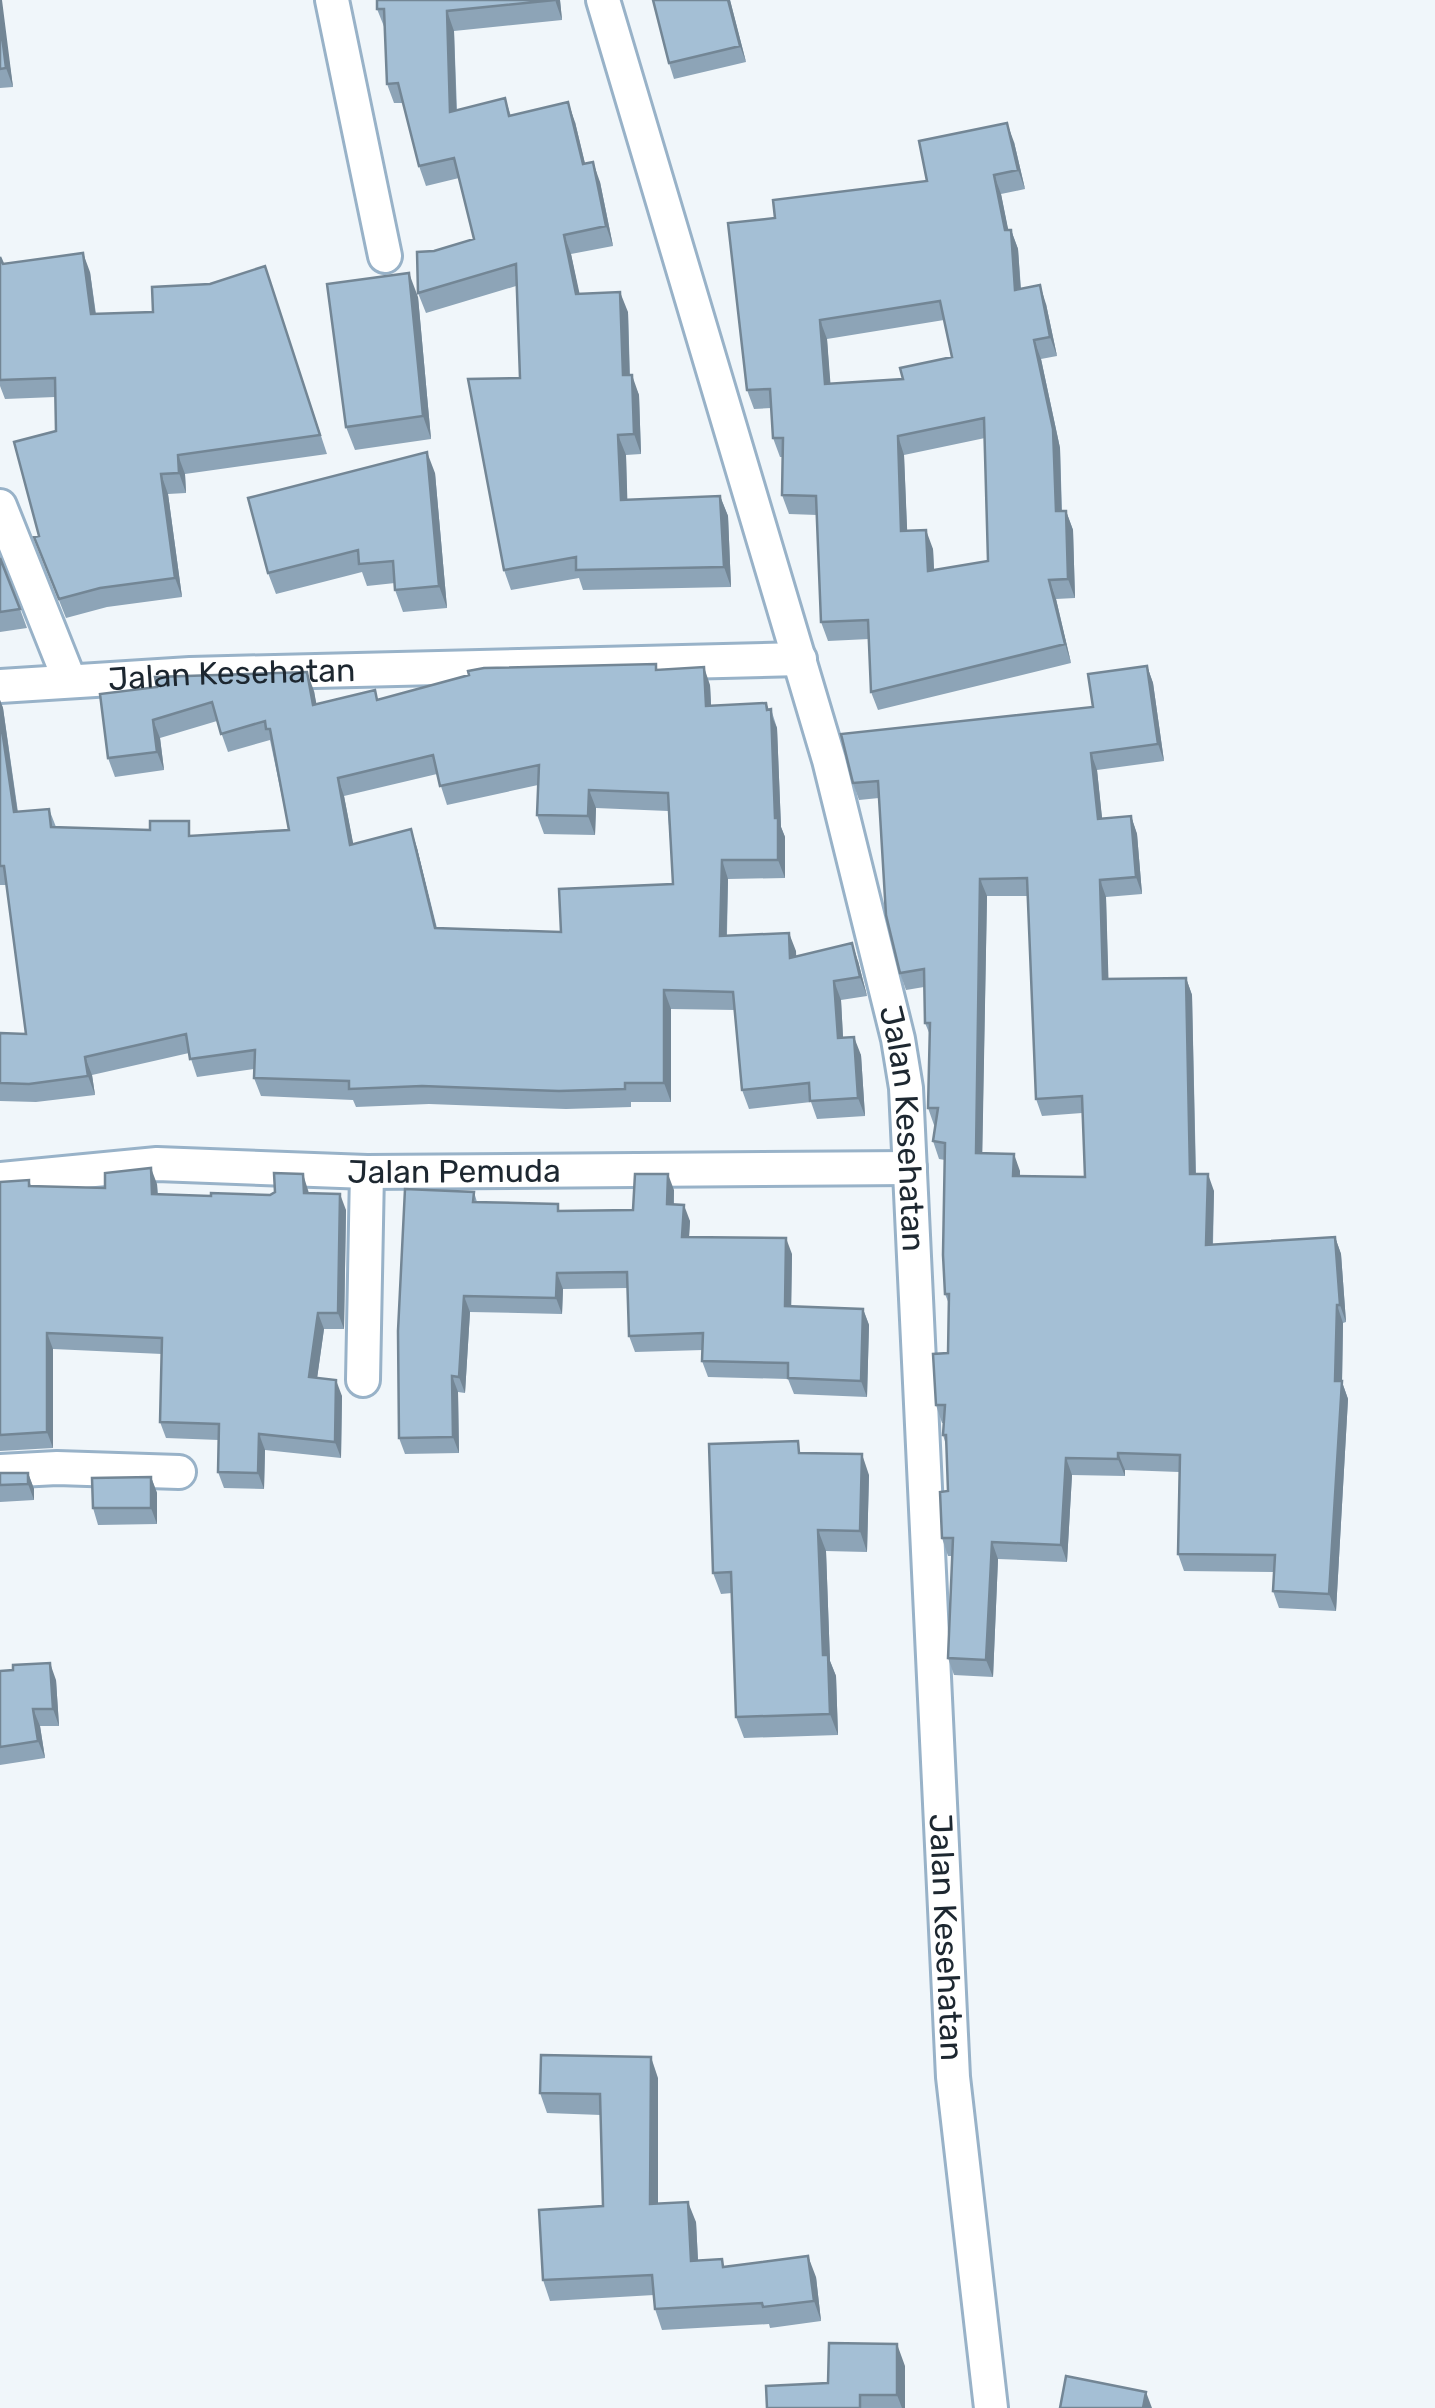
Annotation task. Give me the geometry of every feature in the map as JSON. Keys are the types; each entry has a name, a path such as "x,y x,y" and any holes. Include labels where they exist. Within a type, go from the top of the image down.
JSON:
{"street":[{"path":"332,0 385,256"},
{"path":"603,0 800,659"},
{"path":"0,506 69,679"},
{"name":"Jalan Kesehatan","path":"0,686 69,679 800,659 898,1039 906,1088 953,2077 991,2408"},
{"name":"Jalan Pemuda","path":"0,1180 158,1164 367,1172 910,1168"},
{"path":"363,1380 367,1172"},
{"path":"0,1471 57,1468 179,1472"}],"building":[{"path":"377,0 555,0 447,11 450,112 505,98 509,116 568,102 583,164 593,162 606,226 564,235 576,294 620,292 623,375 632,375 634,434 618,435 621,500 720,496 724,567 576,570 576,557 504,570 468,379 520,378 516,264 418,293 417,252 474,239 454,158 419,166 398,83 387,84 384,9 377,9"},
{"path":"653,0 728,0 740,46 669,63"},
{"path":"0,20 6,68 0,69"},
{"path":"1007,123 1018,170 994,175 1005,230 1011,230 1015,290 1040,285 1050,337 1034,340 1053,429 1056,511 1066,511 1068,579 1049,580 1065,644 871,692 868,620 821,622 816,496 782,495 783,438 773,438 770,389 747,390 728,223 775,218 773,200 927,181 919,141","holes":["940,301 952,357 900,368 903,379 825,384 820,320","984,418 988,561 928,571 926,530 901,531 898,436"]},
{"path":"83,253 91,314 153,312 152,287 210,284 265,266 320,435 178,455 179,473 161,474 175,578 100,588 59,599 34,537 39,536 14,442 56,431 55,378 0,380 0,257 3,264"},
{"path":"409,273 423,416 346,427 327,284"},
{"path":"427,452 439,586 395,590 393,561 359,564 358,550 268,573 248,498"},
{"path":"0,558 20,609 0,612"},
{"path":"656,664 656,670 704,667 706,706 766,703 767,710 771,709 778,860 722,860 720,936 789,933 790,958 852,943 860,977 834,981 838,1038 854,1037 858,1098 810,1101 809,1083 742,1090 733,992 664,990 664,1083 625,1083 625,1089 349,1089 349,1081 254,1078 255,1050 190,1059 186,1034 85,1057 88,1076 29,1084 0,1083 0,1033 26,1034 4,866 0,866 0,716 14,812 49,809 51,827 150,830 150,821 189,821 189,836 289,830 270,729 266,729 265,721 221,734 212,702 153,720 157,752 108,758 100,694 157,687 155,677 307,672 313,705 375,690 377,700 484,668","holes":["433,755 440,786 539,765 537,815 588,816 589,790 668,793 673,884 559,889 561,932 435,928 411,829 350,845 338,778"]},
{"path":"1147,666 1158,744 1091,753 1098,819 1131,816 1136,877 1100,880 1103,979 1186,978 1190,1174 1208,1174 1206,1245 1335,1237 1340,1305 1335,1381 1342,1381 1329,1594 1273,1591 1275,1555 1178,1554 1180,1455 1118,1453 1118,1459 1066,1458 1061,1545 992,1542 986,1660 948,1658 953,1538 942,1538 940,1492 948,1491 943,1435 945,1405 936,1405 933,1354 948,1353 949,1294 945,1294 943,1255 945,1143 933,1141 938,1108 928,1108 930,1023 925,1023 924,969 900,973 886,915 878,781 853,783 841,734 1093,707 1088,674","holes":["1027,878 1036,1099 1082,1096 1085,1177 1013,1176 1014,1154 976,1153 980,879"]},
{"path":"151,1168 152,1194 270,1195 275,1192 274,1173 303,1174 304,1193 340,1194 338,1313 318,1313 309,1377 336,1380 335,1442 259,1434 258,1473 218,1472 219,1424 160,1422 162,1338 47,1333 47,1432 0,1435 0,1182 29,1180 29,1186 105,1188 105,1173"},
{"path":"635,1174 668,1174 667,1204 684,1205 682,1237 786,1238 785,1306 863,1309 861,1381 788,1378 788,1363 702,1361 703,1333 629,1336 627,1272 557,1273 556,1298 464,1296 459,1377 452,1376 453,1437 399,1438 398,1331 405,1189 474,1192 473,1202 558,1204 558,1211 633,1210"},
{"path":"798,1441 799,1453 862,1454 860,1531 818,1530 823,1655 828,1655 830,1714 736,1717 731,1572 713,1573 709,1444"},
{"path":"0,1473 28,1473 28,1484 0,1485"},
{"path":"151,1477 151,1508 93,1508 92,1478"},
{"path":"50,1663 53,1709 33,1709 38,1741 0,1747 0,1671 13,1670 13,1665"},
{"path":"541,2055 651,2057 650,2204 688,2202 691,2261 722,2259 723,2267 808,2256 814,2301 763,2307 762,2303 655,2309 652,2275 543,2280 539,2210 603,2206 600,2094 540,2093"},
{"path":"829,2343 897,2344 897,2395 860,2395 860,2408 767,2408 766,2386 828,2383"},
{"path":"1066,2376 1146,2392 1143,2408 1060,2408"}]}
